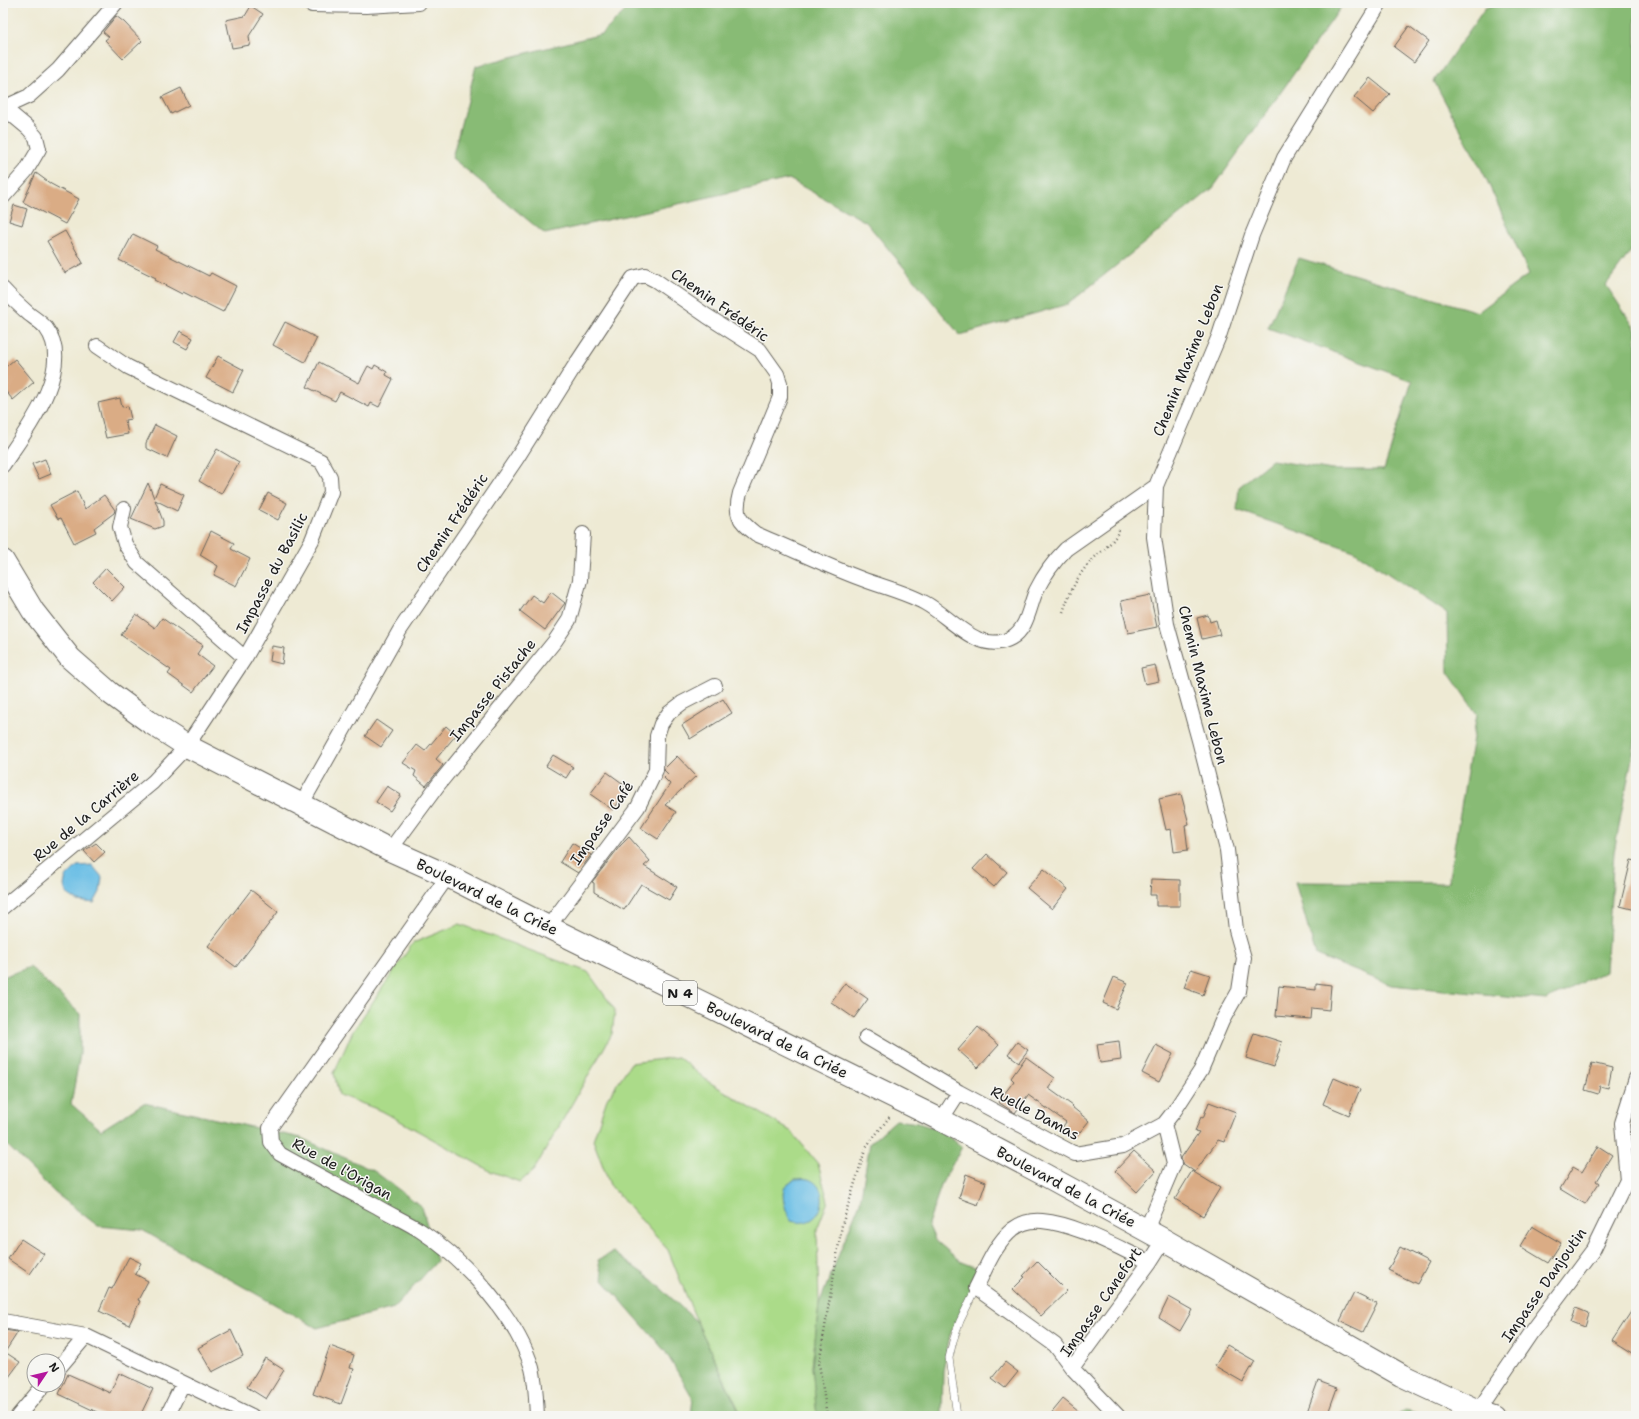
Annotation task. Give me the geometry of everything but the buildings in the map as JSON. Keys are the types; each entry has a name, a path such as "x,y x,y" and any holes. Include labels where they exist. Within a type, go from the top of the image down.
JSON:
{"main road":[{"name":"Boulevard de la Criée","path":"3,561 33,611 70,658 110,693 148,721 187,746 390,850 448,876 548,927 941,1120 1155,1235 1401,1375 1484,1414"}],"street":[{"path":"3,197 26,171 39,149 36,137 28,128 4,108 29,96 58,70 116,3"},
{"path":"309,3 312,5 366,6 419,3"},
{"name":"Chemin Maxime Lebon","path":"1164,1124 1201,1070 1222,1021 1239,991 1244,958 1236,930 1227,850 1167,624 1154,537 1156,486 1219,336 1252,235 1284,158 1380,3"},
{"name":"Chemin Frédéric","path":"301,805 400,630 517,458 574,367 619,303 630,283 638,276 645,275 655,280 707,316 746,340 760,350 777,374 780,383 780,396 740,493 737,506 744,525 756,534 863,580 901,592 922,601 937,609 975,638 993,643 1002,642 1013,637 1024,625 1036,591 1054,560 1066,549 1156,486"},
{"path":"3,289 46,328 54,347 54,369 48,390 35,417 3,465"},
{"name":"Impasse du Basilic","path":"97,346 128,367 321,461 330,477 331,492 312,540 245,658 187,746"},
{"path":"124,509 120,527 125,544 137,563 245,658"},
{"name":"Impasse Pistache","path":"390,850 438,785 555,642 569,620 580,580 583,534"},
{"name":"Impasse Café","path":"548,927 638,807 656,770 657,736 661,724 669,713 682,703 714,686"},
{"name":"Rue de la Carrière","path":"3,908 153,782 187,746"},
{"name":"Rue de l'Origan","path":"448,876 270,1128 271,1142 280,1154 421,1231 458,1261 480,1282 522,1342 532,1368 536,1394 537,1416"},
{"name":"Ruelle Damas","path":"866,1037 959,1092 1075,1154 1123,1146 1164,1124"},
{"name":"Impasse Danjoutin","path":"1484,1414 1531,1333 1593,1250 1627,1180 1622,1123 1636,1078"},
{"path":"941,1120 959,1092"},
{"path":"1155,1235 1174,1164 1164,1124"},
{"path":"1072,1368 1055,1345 976,1288 996,1248 1014,1229 1027,1222 1041,1221 1070,1227 1150,1262"},
{"name":"Impasse Canefort","path":"1118,1416 1072,1368 1150,1262 1155,1235"},
{"path":"3,1321 86,1336 252,1416"},
{"path":"66,1360 86,1336"},
{"path":"167,1416 183,1383"},
{"path":"18,1416 37,1393"}],"lane":[{"path":"957,1416 949,1358 960,1321 976,1288"}],"path":[{"path":"1063,612 1068,597 1084,570 1115,538 1130,504"},
{"path":"827,1416 819,1363 842,1225 866,1148 902,1102"}],"green space":[{"path":"633,3 1344,3 1213,188 1068,304 960,335 866,222 789,179 545,234 452,158 476,66 602,34"},
{"path":"1500,3 1627,3 1636,6 1636,244 1606,285 1636,330 1636,737 1614,852 1606,971 1546,1000 1391,985 1316,955 1295,882 1448,883 1477,714 1448,672 1447,613 1354,551 1237,510 1239,487 1272,460 1332,470 1384,470 1412,381 1268,328 1299,258 1478,312 1529,274 1485,176 1434,81 1485,8"},
{"path":"460,924 588,972 615,1010 612,1034 534,1170 520,1182 490,1171 382,1111 339,1095 334,1073 353,1031 413,943"},
{"path":"30,967 80,1014 80,1054 71,1104 101,1130 144,1103 301,1138 374,1171 422,1207 437,1261 394,1308 317,1328 142,1230 98,1226 54,1192 3,1141 3,977"},
{"path":"678,1057 709,1082 792,1132 818,1164 828,1201 817,1229 819,1304 812,1367 817,1416 742,1416 697,1322 668,1250 610,1185 593,1140 607,1099 631,1063","holes":["795,1179 819,1190 821,1195 811,1220 796,1222 786,1210 784,1202 785,1187"]},
{"path":"896,1120 918,1123 942,1131 962,1147 942,1183 928,1224 935,1240 961,1262 979,1269 968,1301 950,1335 943,1371 942,1416 817,1416 812,1367 819,1304 860,1202 870,1143"},
{"path":"613,1252 651,1279 697,1322 741,1416 691,1416 693,1398 665,1351 603,1280 598,1260"},
{"path":"1405,1410 1427,1416 1397,1416"}],"water":[{"path":"92,865 102,877 100,892 94,903 78,901 67,894 64,886 66,877 77,866"},
{"path":"795,1179 808,1179 816,1183 820,1190 822,1198 821,1206 818,1214 811,1220 802,1222 791,1221 783,1199 783,1194 785,1187"}]}
